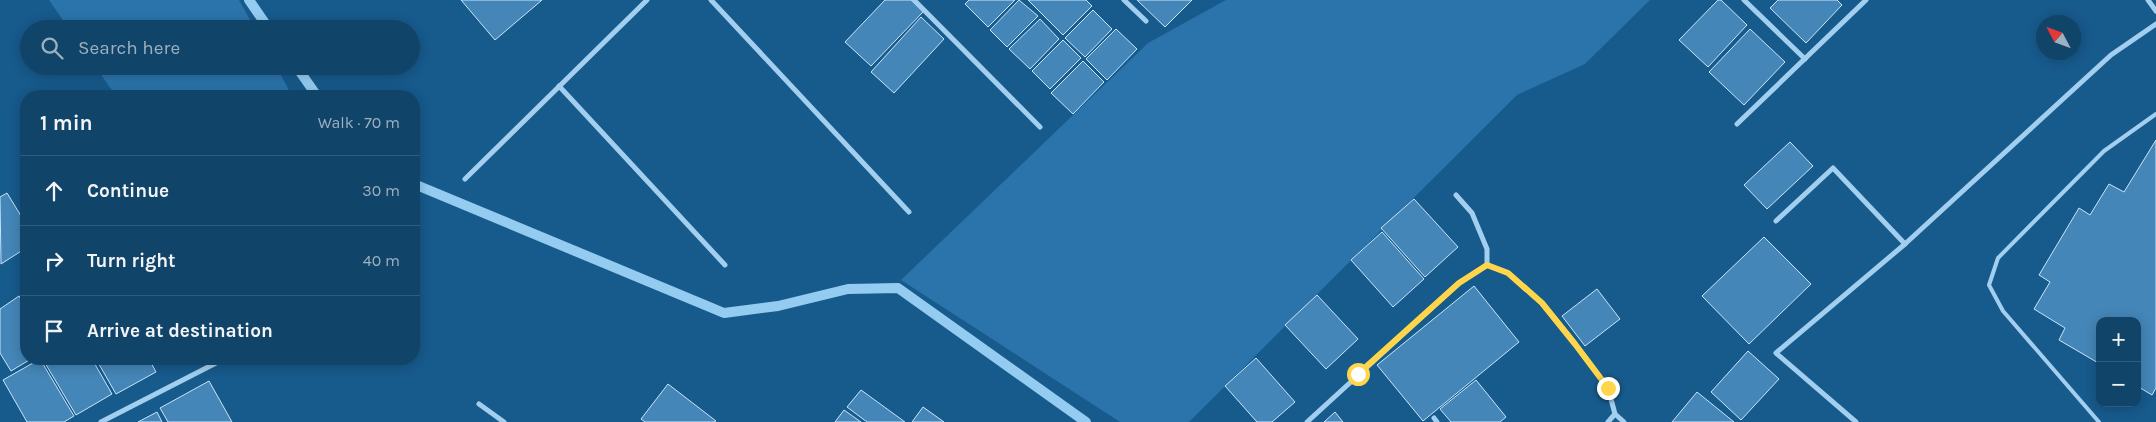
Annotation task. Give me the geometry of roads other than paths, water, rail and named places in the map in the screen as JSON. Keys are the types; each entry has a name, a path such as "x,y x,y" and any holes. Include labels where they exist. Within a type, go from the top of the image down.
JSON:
{"street":[{"path":"465,179 647,0"},
{"path":"711,0 909,212"},
{"path":"914,0 1040,126"},
{"path":"1124,0 1146,21"},
{"path":"1744,0 1805,59"},
{"path":"1737,124 1866,0"},
{"path":"2148,0 2156,11"},
{"path":"1856,422 1776,353 1905,244 2111,55 2156,24"},
{"path":"560,86 725,265"},
{"path":"1776,221 1833,168 1905,244"},
{"path":"1456,195 1472,214 1487,248 1487,265"},
{"path":"1487,265 1508,273 1542,303 1608,388 1615,414 1624,422"},
{"path":"1307,422 1459,283 1487,265"},
{"path":"101,422 214,365"},
{"path":"479,404 504,422"},
{"path":"1608,422 1615,414"}],"lane":[{"path":"2099,422 2004,311 1988,286 1998,258 2104,151 2156,114"}],"waterway":[{"path":"249,0 263,20"},
{"path":"302,75 313,90"},
{"path":"420,186 724,313 778,306 848,289 898,288 1086,422"}]}
